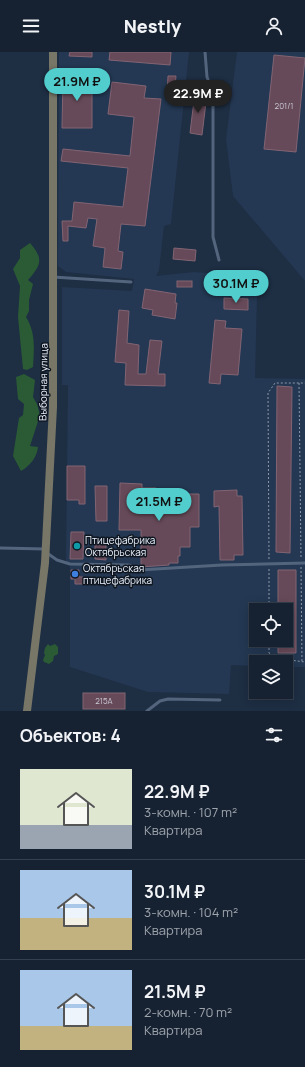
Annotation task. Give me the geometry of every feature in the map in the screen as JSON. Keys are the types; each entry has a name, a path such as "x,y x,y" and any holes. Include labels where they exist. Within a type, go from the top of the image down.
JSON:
{"main road":[{"name":"Выборная улица","path":"27,711 45,550 53,407 52,52"}],"lane":[{"path":"205,52 207,77 213,94 213,237 219,260"},
{"path":"53,277 130,282"},
{"path":"0,548 45,550 57,560 70,564 129,565 140,570 222,565 303,563"},
{"path":"147,711 160,701 168,699 220,700"}],"path":[{"path":"269,603 268,393 275,383 305,383"},
{"path":"299,383 303,563 302,662"},
{"path":"269,647 269,653 274,658 305,662"}],"shaded area":[{"path":"59,52 189,52 171,224 164,226 159,270 156,276 194,272 223,274 222,293 257,295 255,378 305,379 305,667 293,667 293,655 249,655 249,666 231,665 229,694 148,692 70,667 70,564 66,562 68,385 62,385 62,287 132,291 134,279 66,272 58,266"},
{"path":"237,52 305,52 305,281 233,196 226,139"}],"green space":[{"path":"30,243 37,253 39,262 36,270 28,280 33,284 29,300 29,311 26,317 33,335 34,347 33,367 27,370 23,369 18,317 20,286 13,269 20,258 20,250"},
{"path":"24,374 35,380 33,397 40,415 30,446 38,447 35,458 21,471 13,456 19,418 23,415 24,404 18,399 16,377"},
{"path":"48,644 50,646 55,644 58,647 58,654 54,656 53,661 49,664 43,660 45,648"}],"building":[{"path":"70,52 92,52 92,57 69,56"},
{"path":"110,52 171,52 170,65 109,60"},
{"path":"274,55 305,58 296,152 264,149"},
{"path":"63,75 92,75 92,128 62,128"},
{"path":"168,76 176,76 174,95 167,94"},
{"path":"112,82 146,86 144,98 161,99 145,226 121,224 118,251 123,252 121,269 103,267 105,248 93,246 97,219 88,218 86,228 68,226 68,241 63,241 62,221 72,221 74,202 123,207 128,168 61,161 63,149 130,156 134,117 108,114"},
{"path":"195,92 207,94 202,135 190,133"},
{"path":"174,248 196,250 195,261 173,259"},
{"path":"213,271 221,271 220,293 212,292"},
{"path":"177,281 192,281 192,287 177,287"},
{"path":"145,289 176,294 175,303 177,303 175,319 152,315 153,310 142,308"},
{"path":"224,298 248,299 248,310 224,309"},
{"path":"119,310 129,311 127,343 139,345 138,374 146,374 150,340 162,341 158,374 165,374 165,386 125,385 126,363 115,362"},
{"path":"215,320 226,321 225,328 242,329 238,375 221,374 220,384 209,383"},
{"path":"277,386 292,387 290,553 276,552"},
{"path":"67,466 85,466 85,504 79,504 79,500 67,500"},
{"path":"120,483 142,484 142,488 156,488 156,494 199,494 199,527 190,527 190,547 180,547 178,563 141,567 141,530 119,530"},
{"path":"95,486 107,486 107,521 96,521"},
{"path":"237,490 237,496 242,496 243,555 234,555 234,560 220,560 219,506 214,507 214,491"},
{"name":"Птицефабрика Октябрьская","path":"71,532 84,532 83,559 70,559"},
{"path":"95,542 106,542 106,560 95,559"},
{"path":"71,570 79,570 79,577 87,579 87,584 75,584 75,579 71,579"},
{"path":"278,570 296,570 296,653 278,653 278,647 293,647 293,603 278,603"},
{"path":"83,693 125,693 125,709 83,709"}],"place":[{"name":"Птицефабрика Октябрьская","path":"77,546"},
{"name":"Октябрьская птицефабрика","path":"75,574"}]}
